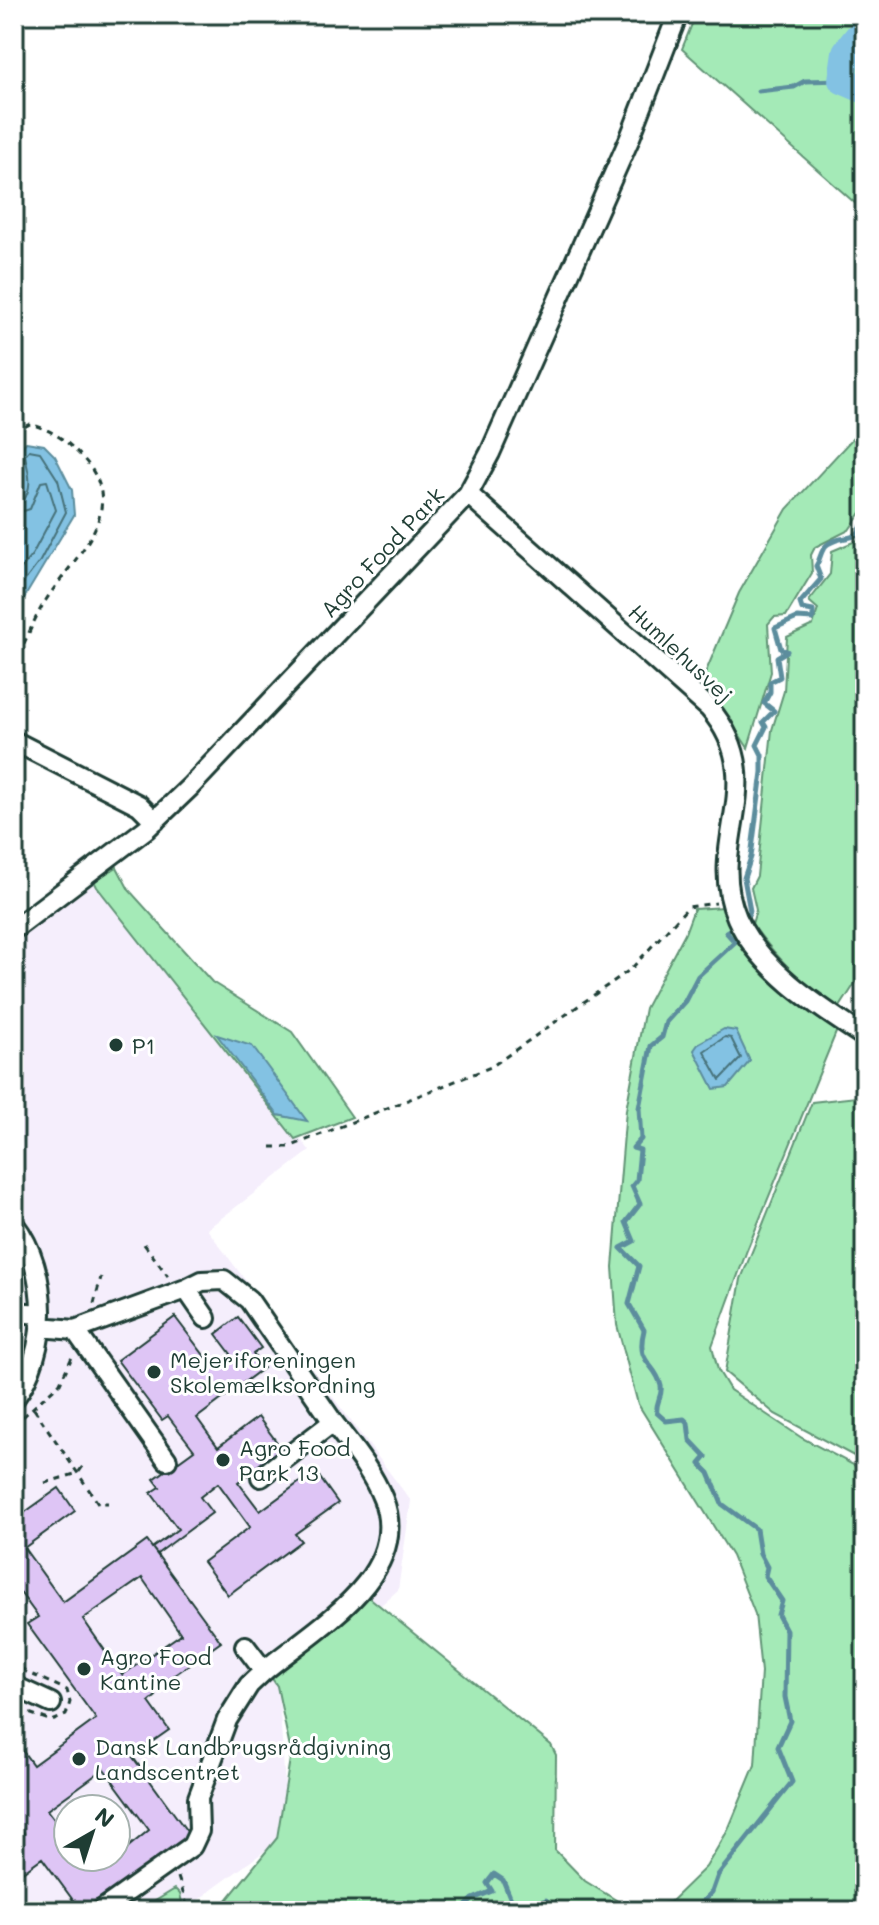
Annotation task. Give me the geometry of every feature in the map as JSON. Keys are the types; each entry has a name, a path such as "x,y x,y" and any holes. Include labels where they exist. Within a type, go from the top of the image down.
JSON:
{"street":[{"name":"Agro Food Park","path":"14,929 155,821 430,539 468,494 490,453 629,140 678,14"},
{"name":"Humlehusvej","path":"468,494 709,708 724,725 738,767 728,868 731,901 744,930 765,959 804,995 865,1037"},
{"path":"14,741 139,805 155,821"},
{"path":"14,1224 33,1257 40,1320 35,1356 16,1396"},
{"path":"14,1312 82,1332 202,1281 224,1280 249,1300 358,1456 384,1501 388,1544 377,1573 249,1685 227,1720 198,1798 197,1839 169,1863 100,1911"},
{"path":"183,1291 206,1318"},
{"path":"82,1332 167,1460"},
{"path":"261,1477 333,1422"},
{"path":"245,1646 264,1671"},
{"path":"14,1686 51,1703"}],"path":[{"path":"14,432 30,424 46,428 69,443 96,476 102,490 103,509 86,543 37,614 14,660"},
{"path":"271,1147 289,1147 491,1067 631,969 688,907 731,901"},
{"path":"144,1244 183,1291"},
{"path":"14,1425 60,1383 101,1277"},
{"path":"16,1396 33,1408 98,1503 108,1503"},
{"path":"51,1435 56,1431"},
{"path":"45,1483 78,1473 83,1466"},
{"path":"14,1510 20,1506"},
{"path":"169,1863 181,1882 189,1911"}],"shaded area":[{"path":"84,860 310,1151 207,1229 411,1501 398,1590 279,1695 288,1834 183,1911 14,1911 14,915"}],"green space":[{"path":"696,14 865,14 865,212 682,49"},
{"path":"865,425 865,507 849,530 815,547 811,555 812,573 786,616 774,617 768,624 771,672 748,748 720,705 699,688 739,593 787,509"},
{"path":"865,537 865,968 838,1010 792,971 752,924 756,910 751,888 757,876 772,730 784,691 787,637 813,625 818,609 809,601 830,574 832,551"},
{"path":"117,867 129,890 212,982 292,1032 352,1117 295,1139 94,881","holes":["219,1036 306,1120 278,1115"]},
{"path":"724,907 758,962 786,990 837,1030 747,1250 712,1346 718,1370 730,1390 802,1438 865,1471 865,1911 218,1911 277,1838 291,1753 277,1686 271,1677 369,1597 551,1745 556,1755 555,1850 585,1881 621,1903 645,1906 670,1902 706,1867 728,1830 755,1765 761,1672 755,1614 732,1556 638,1404 617,1325 613,1267 626,1110 645,1008 685,933 694,909"},
{"path":"865,1096 865,1462 775,1414 725,1372 741,1279 812,1102"},
{"path":"175,1889 180,1894 184,1911 139,1911"}],"water":[{"path":"26,442 44,445 55,456 72,490 74,515 14,615 14,503 23,481 17,452"},
{"path":"724,1029 736,1031 750,1061 728,1087 714,1089 694,1050 699,1043"},
{"path":"217,1035 252,1046 307,1121 278,1115"}],"building":[{"name":"Agro Food Park 13","path":"175,1317 213,1367 231,1354 216,1334 238,1317 261,1348 253,1354 263,1368 197,1418 218,1447 258,1417 282,1449 238,1482 260,1511 315,1471 338,1503 295,1534 301,1541 228,1595 203,1562 250,1527 218,1483 200,1497 212,1513 157,1554 152,1548 178,1529 151,1493 160,1487 154,1479 194,1450 168,1416 162,1420 117,1360"},
{"path":"59,1488 75,1511 24,1548 63,1602 147,1541 221,1642 152,1691 156,1696 149,1702 169,1730 132,1756 191,1837 90,1911 81,1911 53,1873 132,1873 132,1844 149,1830 132,1807 132,1793 122,1793 104,1769 71,1793 52,1793 52,1806 47,1810 52,1817 52,1872 42,1858 14,1878 14,1840 24,1833 14,1819 14,1739 33,1765 96,1719 27,1624 38,1617 14,1584 14,1520","holes":["142,1578 181,1634 122,1675 83,1619"]}],"waterway":[{"path":"865,28 846,52 842,80 865,90"},
{"path":"758,91 794,87 805,81 842,80"},
{"path":"746,918 750,911 744,878 751,857 762,772 762,755 757,745 766,727 763,722 774,711 764,703 770,692 770,682 780,677 777,657 787,651 781,649 775,628 797,618 813,619 813,611 802,609 800,603 821,579 816,566 822,551 835,540 855,536 865,517"},
{"path":"694,1911 712,1892 718,1875 792,1782 778,1747 790,1721 785,1697 786,1630 778,1615 782,1601 765,1576 767,1567 760,1554 756,1529 722,1504 709,1473 700,1464 706,1457 690,1440 688,1423 684,1419 666,1421 657,1413 661,1386 644,1357 644,1330 629,1304 639,1266 621,1248 634,1241 626,1222 640,1204 632,1186 637,1180 640,1150 633,1148 641,1139 639,1108 651,1046 662,1037 666,1022 685,1001 698,976 735,942 726,932 731,929"},
{"path":"461,1911 473,1899 492,1891 487,1883 494,1874 503,1880 512,1902 531,1907 546,1900 557,1911"}],"place":[{"name":"P1","path":"116,1045"},
{"name":"Mejeriforeningen Skolemælksordning","path":"154,1372"},
{"name":"Agro Food Park 13","path":"223,1460"},
{"name":"Agro Food Kantine","path":"84,1669"},
{"name":"Dansk Landbrugsrådgivning Landscentret","path":"79,1759"}]}
